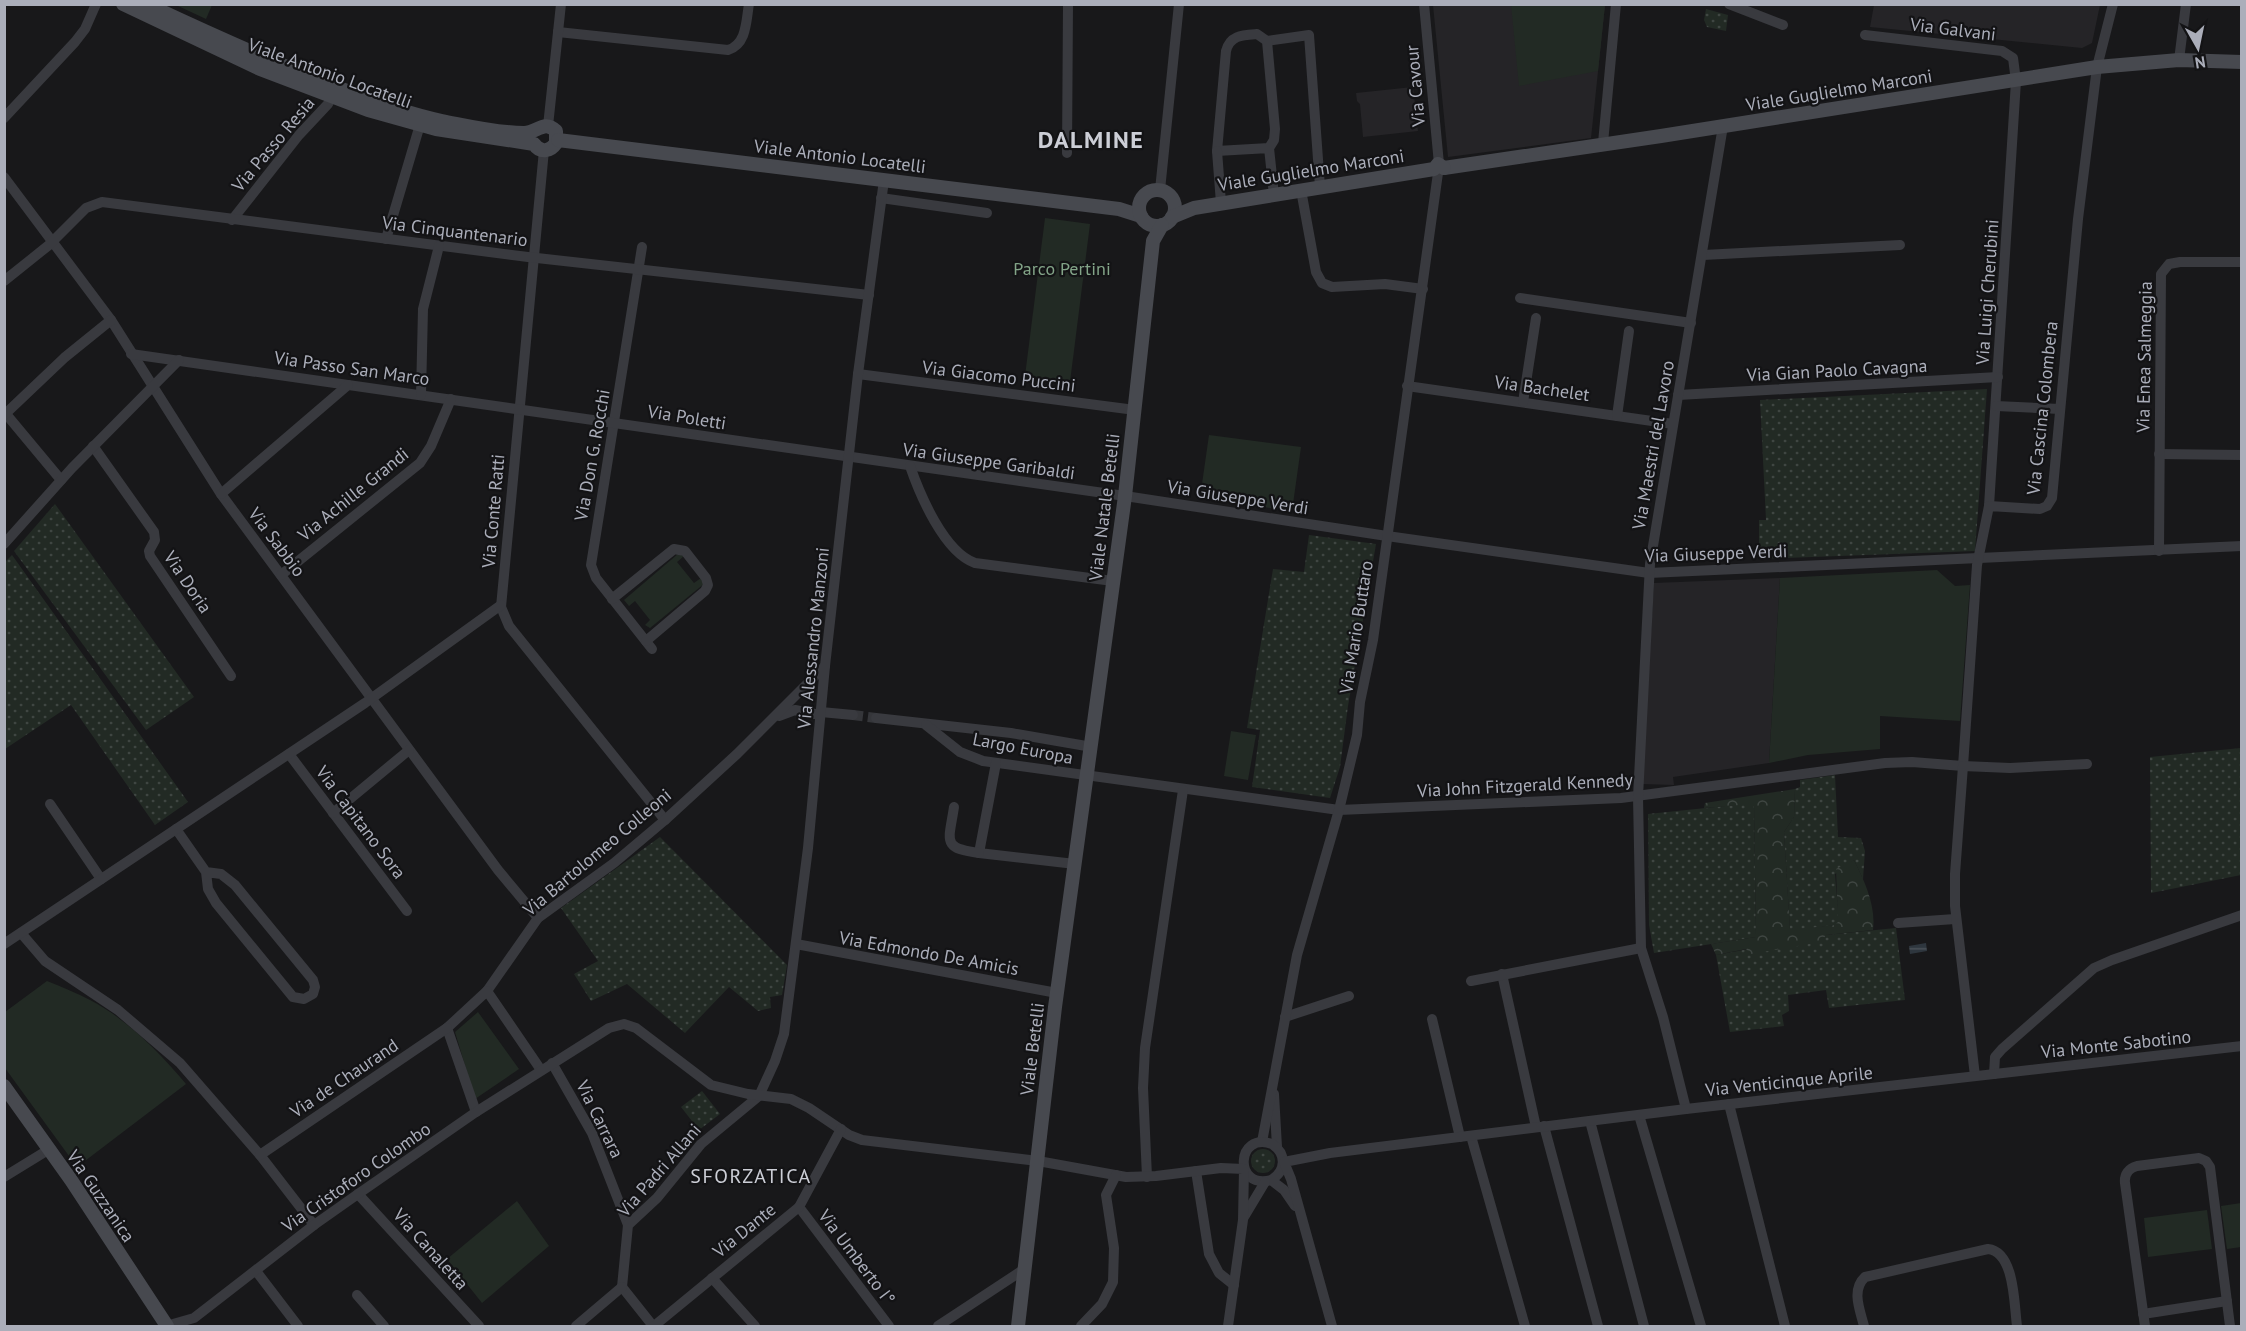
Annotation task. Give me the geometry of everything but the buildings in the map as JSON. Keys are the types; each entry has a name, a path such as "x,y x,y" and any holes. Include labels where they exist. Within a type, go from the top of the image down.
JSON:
{"street":[{"path":"4,118 75,42 86,26 96,4"},
{"name":"Viale Antonio Locatelli","path":"123,4 242,60 462,134 540,138 556,131 558,140 1119,209 1142,214"},
{"name":"Viale Antonio Locatelli","path":"146,4 334,92"},
{"name":"Via Conte Ratti","path":"501,605 534,257 540,138 561,4"},
{"path":"558,32 732,49 739,44 749,4"},
{"path":"1067,153 1068,4"},
{"path":"1160,190 1179,4"},
{"name":"Via Cavour","path":"1424,4 1439,168"},
{"path":"1603,143 1616,4"},
{"path":"1729,4 1783,25"},
{"name":"Via Cascina Colombera","path":"1989,506 2038,509 2050,504 2078,219 2097,66 2113,4"},
{"path":"2179,60 2186,4"},
{"path":"1221,203 1217,151 1227,46 1234,37 1253,34 1259,34 1267,41 1275,129 1275,140 1269,148 1274,195"},
{"path":"1267,41 1309,35 1320,187"},
{"name":"Via Galvani","path":"1865,35 2002,51 2013,58 2016,81"},
{"name":"Viale Guglielmo Marconi","path":"1170,215 1194,208 1300,190 2016,81 2097,66 2179,60 2241,62"},
{"name":"Via Luigi Cherubini","path":"1989,506 2016,81"},
{"name":"Via Passo Resia","path":"232,220 334,92"},
{"path":"386,239 421,121"},
{"name":"Via Maestri del Lavoro","path":"1686,1109 1663,1017 1641,948 1638,797 1649,573 1723,126"},
{"path":"1217,151 1269,148"},
{"name":"Via Mario Buttaro","path":"1273,1079 1297,956 1340,810 1357,735 1360,702 1371,652 1407,386 1423,289 1428,232 1439,168"},
{"name":"Via Sabbio","path":"4,177 111,320 221,494 514,891 538,918"},
{"name":"Via Alessandro Manzoni","path":"759,1096 784,1034 808,848 820,713 858,374 884,180"},
{"path":"1160,190 1170,196 1170,215 1154,226 1142,214 1148,192 1160,190"},
{"path":"1300,190 1316,272 1322,283 1332,287 1385,284 1423,289"},
{"name":"Viale Antonio Locatelli","path":"881,198 987,213"},
{"name":"Via Cinquantenario","path":"4,281 53,241 84,211 98,203 439,246 868,295"},
{"name":"Viale Natale Betelli","path":"1142,214 1153,241"},
{"name":"Viale Natale Betelli","path":"1087,777 1125,496 1153,241 1170,215"},
{"path":"1703,255 1900,245"},
{"path":"421,395 423,309 439,246"},
{"name":"Via Don G. Rocchi","path":"612,599 674,549 685,552 706,578 708,585 705,591 649,645 612,599 593,573 591,562 642,247"},
{"name":"Via Enea Salmeggia","path":"2159,551 2160,278 2162,271 2169,264 2241,262"},
{"path":"1520,298 1691,323"},
{"path":"1523,402 1536,318"},
{"path":"61,480 5,414 58,364 111,320"},
{"path":"1617,416 1629,331"},
{"name":"Via Passo San Marco","path":"131,354 520,410"},
{"path":"4,544 93,446 179,360"},
{"name":"Via Giacomo Puccini","path":"858,374 1135,410"},
{"name":"Via Gian Paolo Cavagna","path":"1678,395 1998,377"},
{"path":"221,494 348,385"},
{"name":"Via Bachelet","path":"1407,386 1673,424"},
{"name":"Via Achille Grandi","path":"281,574 420,463 431,446 451,399"},
{"path":"1996,406 2060,409"},
{"name":"Via Poletti","path":"520,410 615,422 849,458"},
{"name":"Via Doria","path":"93,446 153,529 156,537 150,548 150,556 231,676"},
{"name":"Via Enea Salmeggia","path":"2158,454 2241,455"},
{"name":"Via Giuseppe Garibaldi","path":"849,458 1125,496"},
{"path":"910,466 929,512 958,552 967,560 975,563 1113,581"},
{"name":"Via Giuseppe Verdi","path":"1125,496 1649,573 2241,546"},
{"path":"1975,1076 1955,919 1955,874 1978,559 1989,506"},
{"path":"5,944 371,699 501,605 507,624 665,820"},
{"name":"Via Bartolomeo Colleoni","path":"447,1028 487,991 538,918 614,863 665,820 767,725 825,666"},
{"name":"Via Bartolomeo Colleoni","path":"767,725 791,711 820,713"},
{"path":"820,713 853,715"},
{"name":"Largo Europa","path":"876,718 1029,736 1092,747"},
{"name":"Largo Europa","path":"926,725 962,754 979,760 1087,777"},
{"path":"333,813 409,750"},
{"name":"Via Capitano Sora","path":"289,754 407,910"},
{"name":"Via John Fitzgerald Kennedy","path":"1087,777 1340,810 1638,797 1868,765 1912,762 1963,766"},
{"path":"980,853 996,763"},
{"path":"1963,766 2010,768 2087,764"},
{"name":"Viale Betelli","path":"1018,1326 1057,993 1087,777"},
{"path":"1147,1177 1143,1088 1145,1048 1183,790"},
{"path":"50,804 101,879"},
{"path":"954,807 949,838 952,846 958,850 1075,864"},
{"path":"176,830 207,872 207,889 213,898 293,997 304,999 311,995 315,989 314,982 234,885 221,874 207,872"},
{"path":"1994,1074 1995,1057 2002,1049 2094,968 2241,915"},
{"path":"1899,923 1955,919"},
{"path":"21,933 45,961 118,1010 170,1054 260,1155 314,1225"},
{"name":"Via Edmondo De Amicis","path":"796,944 1057,993"},
{"path":"1471,981 1641,948"},
{"path":"1502,974 1540,1127 1598,1326"},
{"path":"487,991 541,1070"},
{"path":"1285,1017 1349,996"},
{"path":"1432,1019 1525,1326"},
{"name":"Via Cristoforo Colombo","path":"166,1326 193,1322 314,1225 476,1112 612,1026 627,1024 636,1028 711,1085 759,1096"},
{"path":"447,1028 476,1112"},
{"name":"Via de Chaurand","path":"260,1155 447,1028"},
{"name":"Via Monte Sabotino","path":"1994,1074 2241,1046"},
{"name":"Via Carrara","path":"552,1063 596,1141 628,1225"},
{"name":"Via Venticinque Aprile","path":"1284,1162 1322,1155 1639,1114 1994,1074"},
{"path":"1262,1142 1273,1079"},
{"path":"1273,1079 1277,1147 1291,1179 1332,1326"},
{"name":"Via Guzzanica","path":"4,1086 71,1180 166,1326"},
{"path":"759,1096 778,1096 804,1105 841,1130 858,1139 870,1142 1038,1161 1116,1175 1147,1177 1221,1168 1245,1169 1253,1179 1268,1181 1284,1190 1301,1215"},
{"name":"Via Padri Allani","path":"622,1287 628,1225 657,1198 701,1144 759,1096"},
{"path":"1729,1104 1785,1326"},
{"path":"1639,1114 1701,1326"},
{"path":"1590,1121 1644,1326"},
{"name":"Via Dante","path":"653,1326 799,1207 841,1130"},
{"path":"1228,1326 1243,1220 1244,1156 1251,1146 1262,1142 1277,1147"},
{"path":"4,1177 48,1150"},
{"path":"2145,1326 2125,1180 2128,1171 2137,1166 2199,1158 2208,1163 2229,1326"},
{"path":"1243,1220 1268,1181 1280,1173 1284,1162"},
{"path":"1196,1171 1209,1254 1217,1271 1234,1286"},
{"path":"1081,1326 1102,1304 1113,1282 1114,1259 1107,1195 1116,1175"},
{"name":"Via Canaletta","path":"358,1194 479,1326"},
{"name":"Via Umberto I°","path":"799,1207 889,1326"},
{"path":"1864,1326 1857,1292 1858,1284 1865,1277 1988,1249 1999,1253 2007,1264 2017,1326"},
{"path":"938,1326 1026,1268"},
{"path":"256,1271 298,1326"},
{"path":"712,1278 755,1326"},
{"path":"576,1326 622,1287 653,1326"},
{"path":"357,1295 384,1326"},
{"path":"2144,1314 2227,1301"}],"shaded area":[{"path":"1874,4 2100,5 2092,43 2082,48 1870,27"},
{"path":"1433,5 1605,5 1591,138 1448,157"},
{"path":"1413,87 1418,131 1363,137 1360,104 1356,93"},
{"path":"1780,578 1769,763 1673,777 1674,785 1642,784 1654,583"},
{"path":"1926,943 1927,951 1910,954 1909,946"}],"green space":[{"path":"176,5 212,5 206,19"},
{"path":"1511,5 1605,5 1598,71 1519,86"},
{"path":"1706,9 1728,15 1726,31 1707,27 1704,20"},
{"name":"Parco Pertini","path":"1045,218 1090,224 1070,382 1025,376"},
{"path":"1987,389 1975,551 1759,559 1759,520 1766,520 1760,400"},
{"path":"1209,435 1301,447 1292,511 1200,498"},
{"path":"55,504 194,697 146,730 14,551"},
{"path":"1309,535 1376,544 1348,706 1340,767 1330,798 1252,787 1260,730 1247,728 1273,569 1304,572"},
{"path":"678,554 684,556 677,562 694,583 701,578 705,583 650,628 645,625 650,620 635,601 629,606 624,600"},
{"path":"12,555 188,802 155,825 71,705 5,749 4,563"},
{"path":"1937,570 1955,586 1970,585 1960,721 1880,716 1880,749 1808,755 1769,763 1780,578"},
{"path":"1231,731 1256,735 1248,780 1224,776"},
{"path":"2241,748 2241,875 2151,893 2150,757"},
{"path":"1835,775 1838,837 1861,838 1865,851 1863,879 1854,860 1835,874 1839,922 1836,925 1790,931 1784,832 1794,817 1795,789 1800,787 1800,780"},
{"path":"1795,789 1794,817 1784,832 1790,930 1835,925 1838,922 1836,869 1854,860 1866,885 1871,903 1873,930 1826,935 1821,942 1751,954 1746,949 1716,955 1711,944 1756,937 1754,804 1704,808 1705,803"},
{"path":"1754,803 1756,937 1654,953 1649,925 1648,814"},
{"path":"660,837 787,965 782,995 770,997 771,1008 758,1011 729,987 685,1033 627,984 591,1001 574,974 598,961 561,908"},
{"path":"1896,928 1905,1000 1829,1008 1826,990 1788,995 1789,1011 1782,1015 1784,1026 1730,1032 1716,955 1826,935"},
{"path":"47,981 85,997 117,1017 154,1049 186,1084 77,1167 5,1068 5,1012"},
{"path":"478,1012 519,1069 475,1099 455,1032"},
{"path":"702,1091 720,1114 699,1130 681,1107"},
{"path":"1263,1149 1272,1152 1275,1161 1272,1170 1263,1173 1254,1170 1251,1161 1254,1152"},
{"path":"517,1201 549,1246 482,1303 447,1259"},
{"path":"2241,1203 2241,1247 2227,1249 2221,1206"},
{"path":"2207,1210 2212,1249 2148,1257 2144,1218"}],"tunnel":[{"path":"853,715 876,718"}],"district":[{"name":"DALMINE","path":"1091,139"},
{"name":"SFORZATICA","path":"751,1176"}]}
